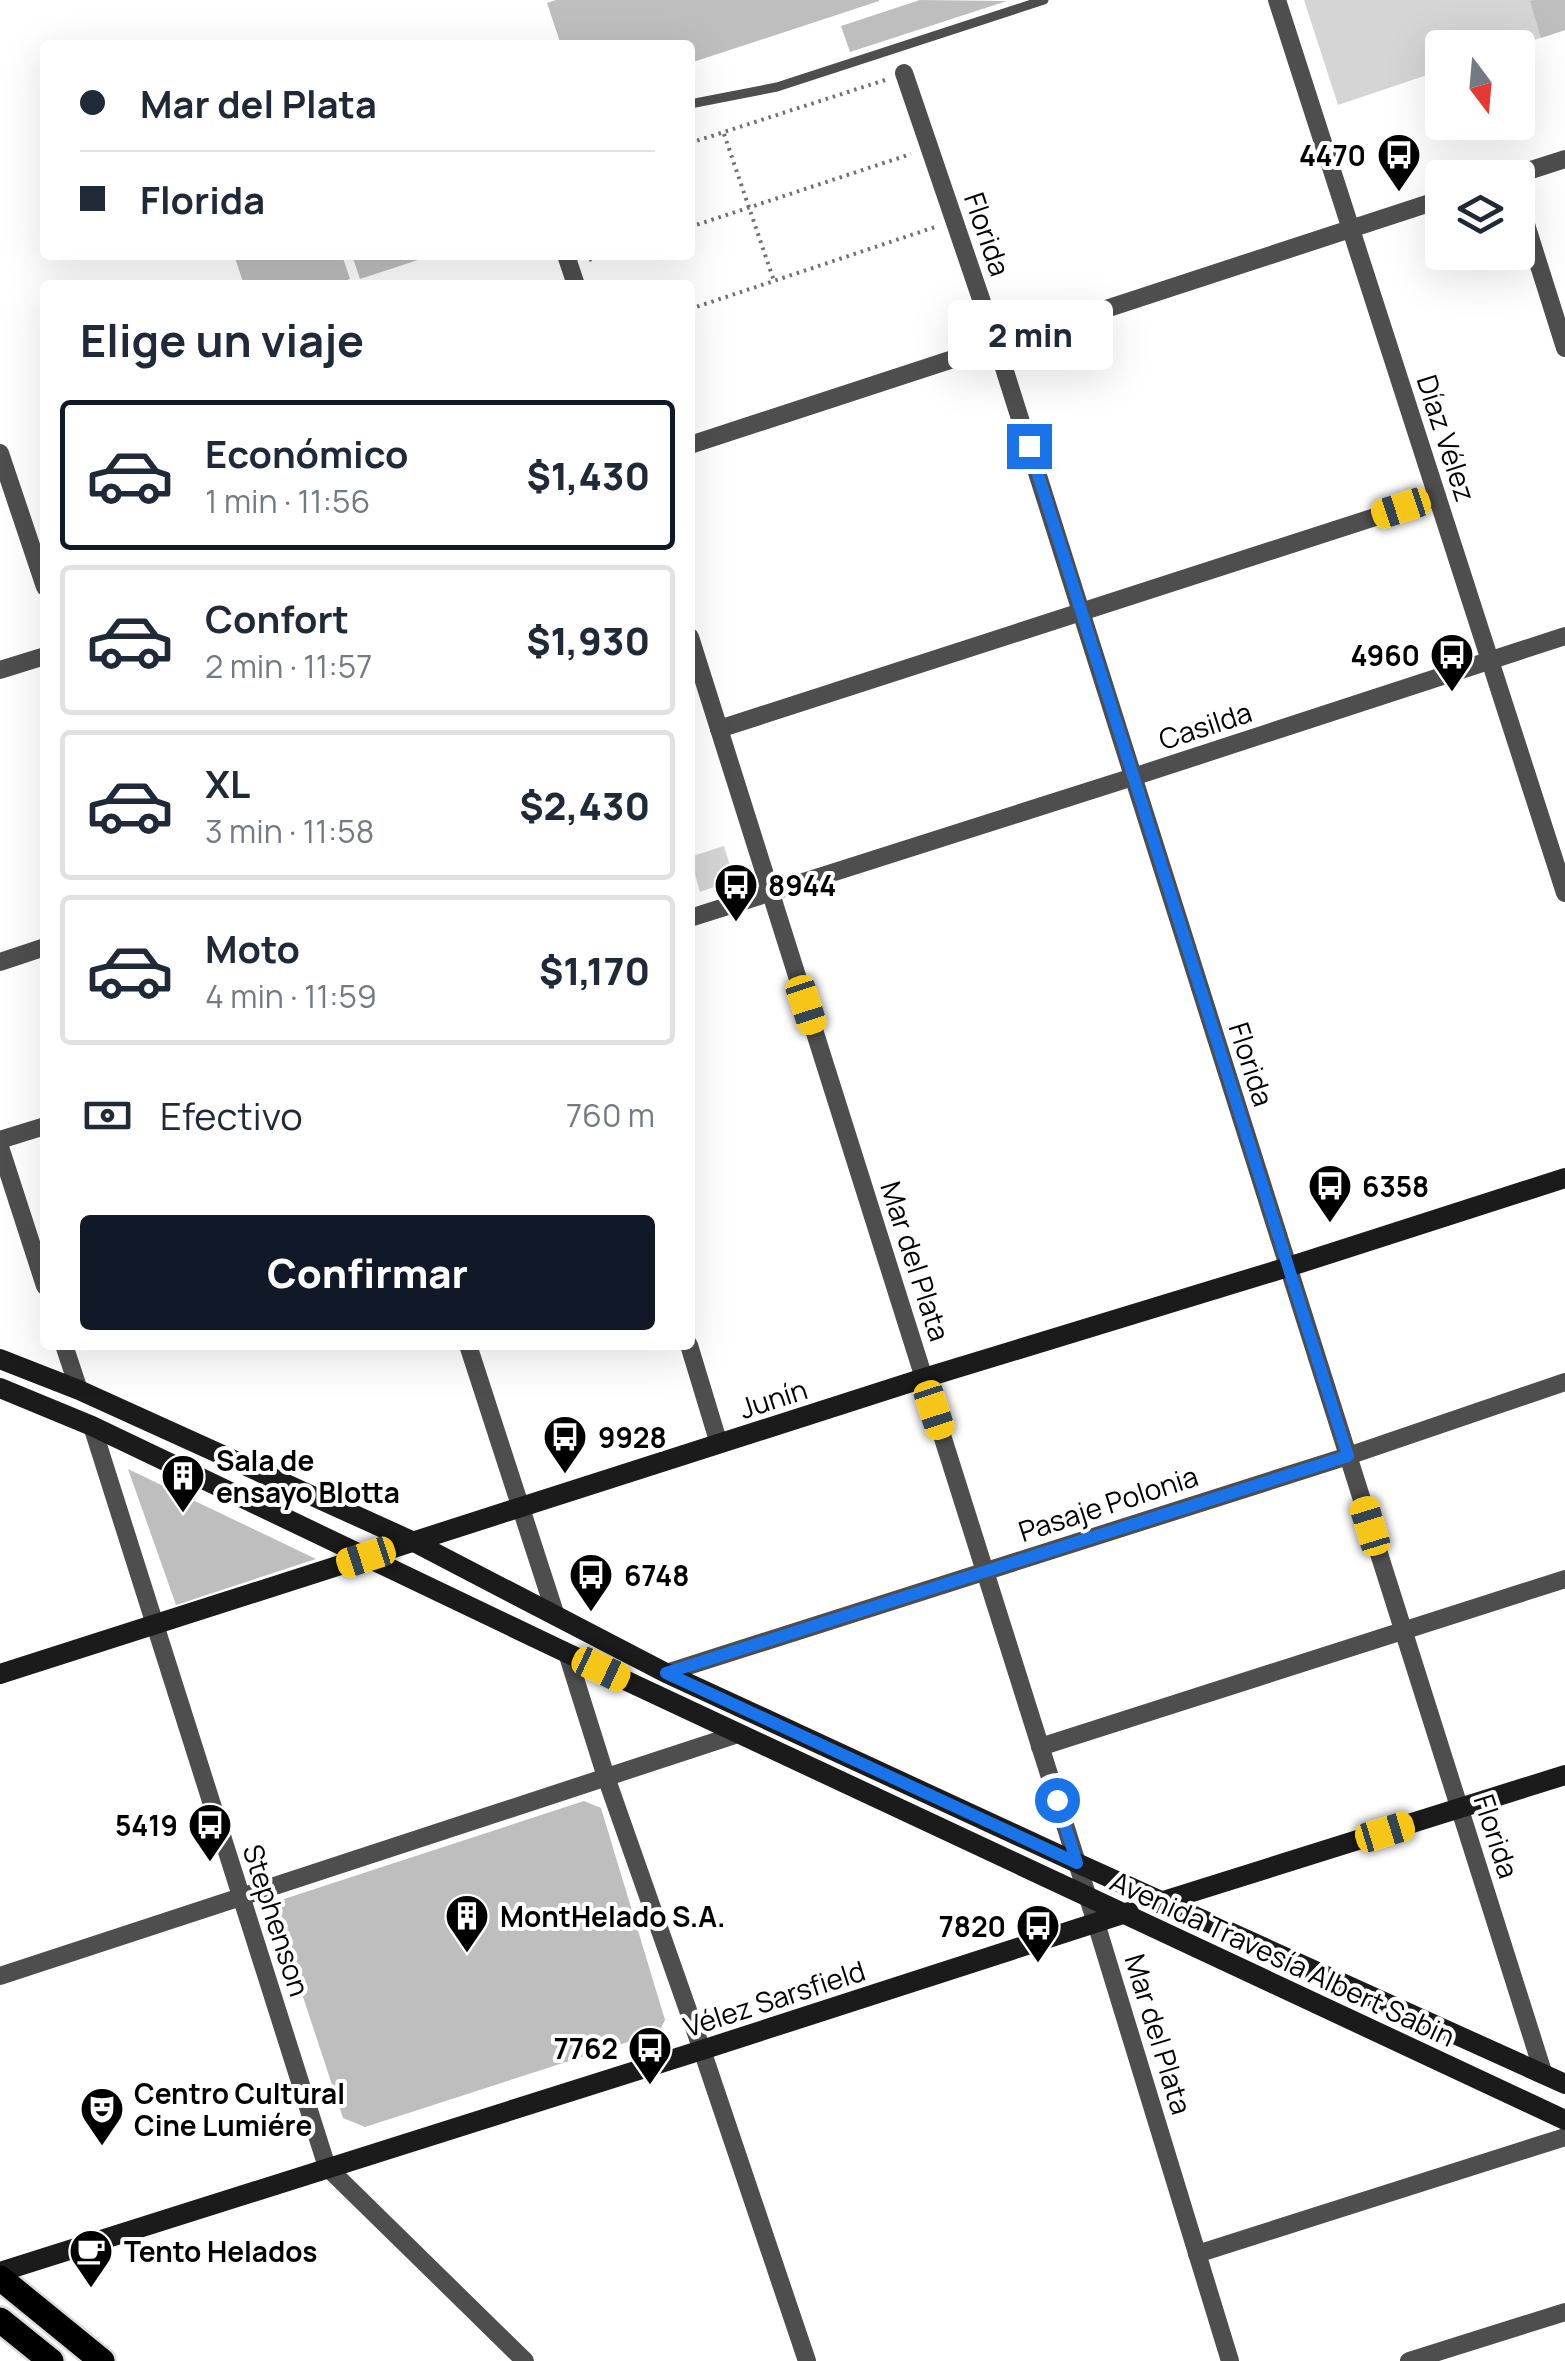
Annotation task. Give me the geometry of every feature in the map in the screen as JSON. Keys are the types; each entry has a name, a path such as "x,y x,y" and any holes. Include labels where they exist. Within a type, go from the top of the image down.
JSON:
{"main road":[{"name":"Junín","path":"0,1674 924,1378 1565,1178"},
{"name":"Avenida Travesía Albert Sabin","path":"0,1359 79,1390 414,1542 666,1673 1565,2084"},
{"name":"Avenida Travesía Albert Sabin","path":"0,1388 92,1426 566,1653 1565,2120"},
{"name":"Vélez Sarsfield","path":"0,2275 327,2167 1565,1775"},
{"path":"0,2275 102,2361"},
{"path":"4,2316 57,2360"}],"street":[{"name":"Díaz Vélez","path":"1277,0 1565,893"},
{"name":"Florida","path":"904,74 997,346 1542,2072"},
{"path":"1535,168 1565,158"},
{"path":"695,443 1425,204"},
{"path":"1535,253 1565,348"},
{"path":"0,453 40,572"},
{"path":"719,729 1437,496"},
{"name":"Casilda","path":"695,916 1565,636"},
{"name":"Mar del Plata","path":"695,654 1096,1923 1230,2361"},
{"path":"0,670 40,658"},
{"path":"0,962 40,949"},
{"path":"40,1128 0,1144 40,1270"},
{"path":"66,1350 79,1390"},
{"path":"470,1350 556,1616"},
{"path":"690,1350 719,1444"},
{"name":"Pasaje Polonia","path":"666,1673 1348,1456 1565,1382"},
{"name":"Stephenson","path":"92,1426 327,2167 524,2361"},
{"path":"1040,1747 1565,1579"},
{"path":"566,1653 807,2361"},
{"path":"0,1976 738,1734"},
{"path":"1198,2254 1565,2137"},
{"path":"1409,2361 1565,2312"}],"lane":[{"path":"695,103 777,86 1044,0"}],"path":[{"path":"695,141 904,74"},
{"path":"723,132 774,281"},
{"path":"695,224 930,148"},
{"path":"695,307 954,221"}],"shaded area":[{"path":"1304,0 1565,0 1565,30 1535,40 1535,30 1425,30 1425,76 1338,105"},
{"path":"724,846 731,869 722,884 700,892 695,855"}],"building":[{"path":"879,0 695,61 695,40 559,40 547,3"},
{"path":"920,0 1007,1 850,52 841,26"},
{"path":"1565,0 1565,30 1541,38 1530,1"},
{"path":"236,260 344,260 350,279 347,280 242,280"},
{"path":"354,260 418,260 360,279"},
{"name":"Sala de ensayo Blotta","path":"128,1469 316,1559 176,1605"},
{"name":"MontHelado S.A.","path":"584,1801 601,1808 665,2020 659,2032 365,2127 343,2118 276,1915 284,1899"}],"place":[{"name":"4470","path":"1399,193"},
{"name":"4960","path":"1452,693"},
{"name":"8944","path":"736,923"},
{"name":"6358","path":"1330,1224"},
{"name":"9928","path":"565,1475"},
{"name":"Sala de ensayo Blotta","path":"183,1514"},
{"name":"6748","path":"591,1613"},
{"name":"5419","path":"210,1863"},
{"name":"MontHelado S.A.","path":"467,1954"},
{"name":"7820","path":"1038,1964"},
{"name":"7762","path":"650,2086"},
{"name":"Centro Cultural Cine Lumiére","path":"102,2147"},
{"name":"Tento Helados","path":"91,2289"}],"route":[{"path":"1029,446 1348,1456 666,1673 1077,1863 1057,1800"}]}
